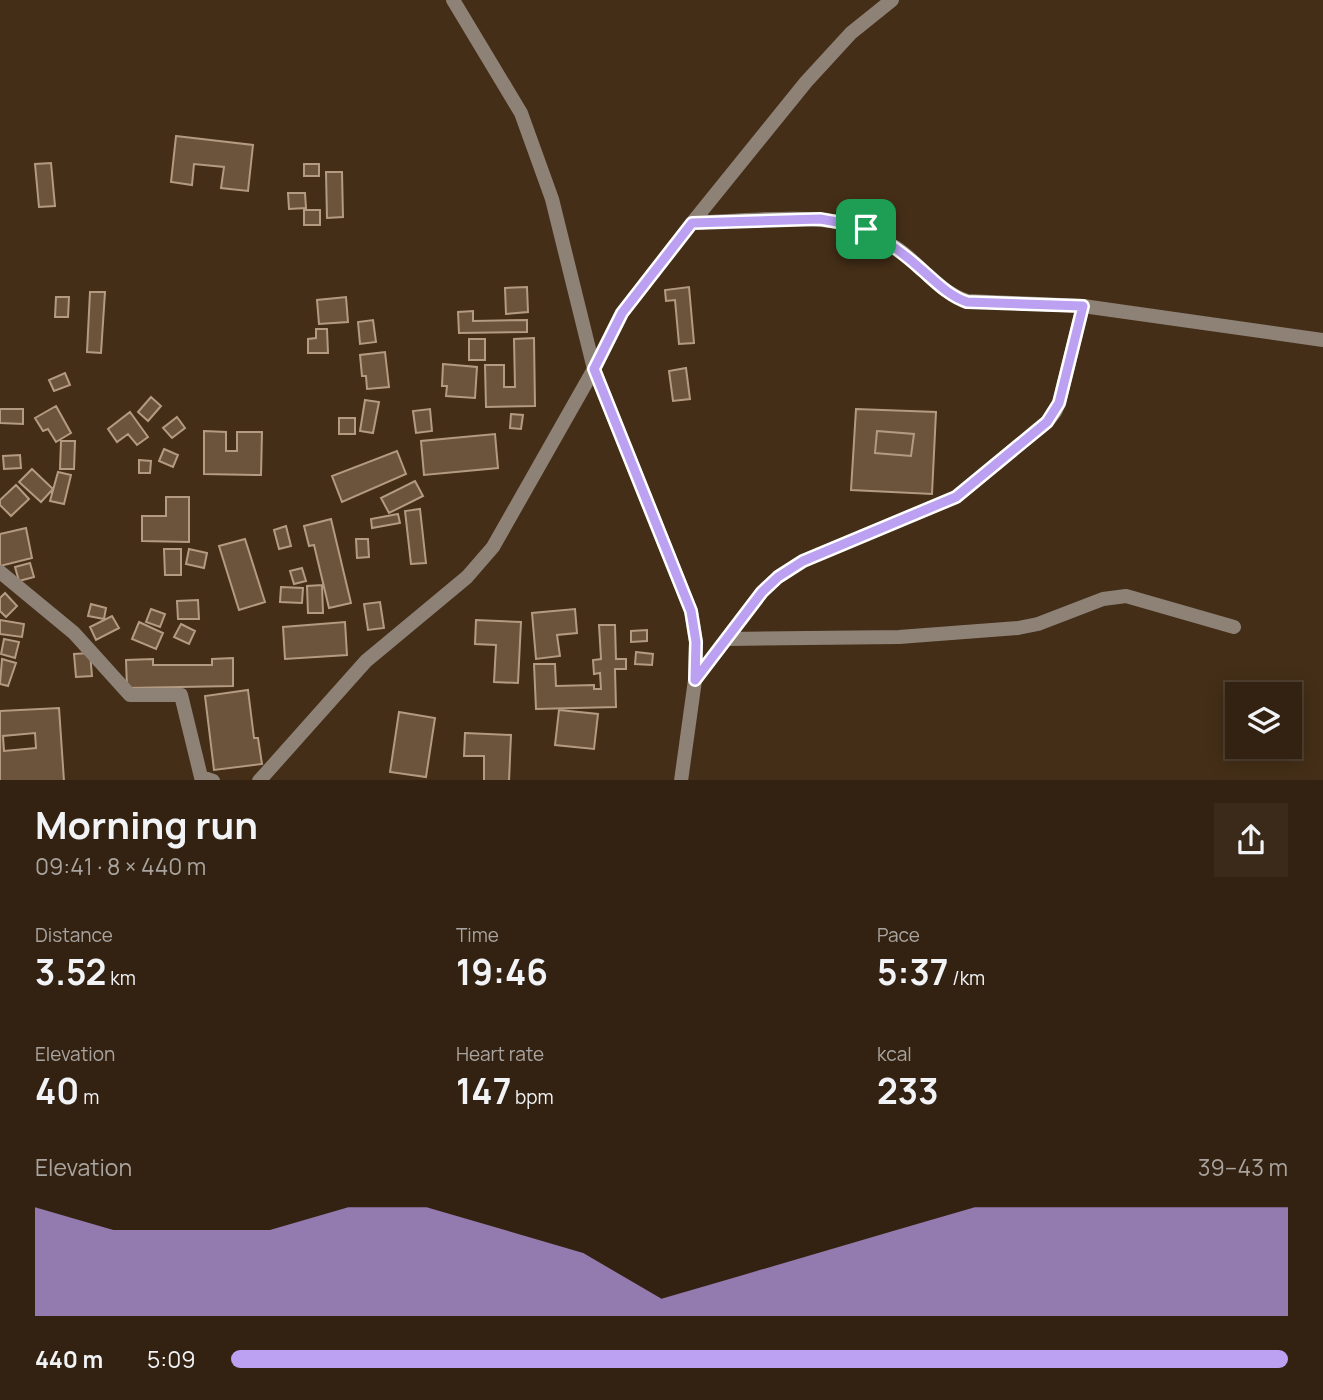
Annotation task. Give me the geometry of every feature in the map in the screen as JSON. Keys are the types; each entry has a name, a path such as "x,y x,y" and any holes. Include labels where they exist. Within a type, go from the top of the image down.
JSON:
{"street":[{"path":"453,0 521,113 552,199 594,369 691,611 696,642 695,680 681,780"},
{"path":"259,780 366,661 467,577 493,547 594,369 622,313 806,82 852,33 892,0"},
{"path":"692,223 820,219 844,222 866,229 901,251 954,297 983,303 1083,306 1323,340"},
{"path":"695,680 762,592 778,577 803,561 956,497 1047,422 1059,403 1083,306"},
{"path":"0,572 74,633 130,695 181,695 201,778 214,780"},
{"path":"727,639 899,637 1018,628 1038,624 1104,599 1126,596 1234,626"}],"building":[{"path":"176,136 253,145 248,191 221,188 224,167 194,164 192,185 171,182"},
{"path":"51,163 55,206 39,207 35,164"},
{"path":"304,164 319,164 319,176 304,176"},
{"path":"326,172 342,172 343,217 327,218"},
{"path":"288,193 305,193 306,208 289,209"},
{"path":"304,210 320,210 320,225 304,225"},
{"path":"527,287 528,312 506,314 505,288"},
{"path":"689,287 694,343 679,344 675,300 666,301 665,290"},
{"path":"90,292 105,292 101,353 87,352"},
{"path":"56,297 69,297 68,317 55,317"},
{"path":"346,297 348,322 319,324 317,300"},
{"path":"473,311 473,321 527,320 527,332 459,333 458,312"},
{"path":"373,320 376,342 360,344 358,322"},
{"path":"316,329 327,329 328,353 308,353 308,339 316,338"},
{"path":"534,338 535,406 486,407 485,365 504,365 504,387 515,387 514,339"},
{"path":"469,339 485,339 485,360 469,360"},
{"path":"385,352 389,387 367,389 366,376 362,376 360,355"},
{"path":"443,364 477,367 475,398 446,396 447,386 442,386"},
{"path":"686,368 690,399 673,401 669,371"},
{"path":"65,373 70,385 54,391 49,380"},
{"path":"151,397 161,406 148,421 138,412"},
{"path":"365,400 379,402 373,433 360,431"},
{"path":"56,406 71,433 56,442 48,429 43,431 35,418"},
{"path":"0,409 23,409 23,424 0,423"},
{"path":"430,409 432,431 416,433 413,411"},
{"path":"856,409 936,412 932,494 851,490","holes":["877,431 914,434 911,456 875,453"]},
{"path":"130,412 148,437 137,445 128,434 117,442 108,429"},
{"path":"511,414 523,415 521,429 510,428"},
{"path":"177,417 185,428 172,438 163,428"},
{"path":"339,418 355,418 355,434 339,434"},
{"path":"204,431 226,432 226,451 237,451 237,432 262,432 261,475 204,474"},
{"path":"877,431 914,434 911,456 875,453"},
{"path":"495,434 498,468 424,475 421,441"},
{"path":"61,441 75,441 74,469 60,469"},
{"path":"164,449 178,455 173,467 159,461"},
{"path":"397,451 406,474 342,502 332,476"},
{"path":"20,455 21,468 4,469 3,456"},
{"path":"139,460 151,461 150,473 139,473"},
{"path":"32,469 53,489 41,502 19,482"},
{"path":"58,472 71,475 64,504 50,501"},
{"path":"415,481 423,496 389,513 381,498"},
{"path":"16,485 29,499 11,516 0,505 0,500"},
{"path":"166,497 189,497 189,542 142,541 142,516 166,516"},
{"path":"420,509 426,563 411,564 405,511"},
{"path":"398,514 400,523 372,528 371,519"},
{"path":"331,519 351,603 329,608 314,545 309,546 304,526"},
{"path":"286,526 291,546 279,549 274,530"},
{"path":"26,528 32,558 0,566 0,534"},
{"path":"245,539 265,602 239,610 219,546"},
{"path":"356,539 368,539 369,557 357,558"},
{"path":"164,549 181,549 181,575 165,575"},
{"path":"189,549 207,553 204,568 186,564"},
{"path":"30,563 34,577 19,581 15,567"},
{"path":"302,568 306,581 294,584 290,571"},
{"path":"322,585 323,613 308,613 307,586"},
{"path":"281,587 303,588 302,603 280,602"},
{"path":"5,593 17,606 6,617 0,611 0,598"},
{"path":"198,600 199,619 178,619 177,601"},
{"path":"380,602 384,628 368,630 364,604"},
{"path":"91,604 106,608 104,619 88,616"},
{"path":"151,609 165,614 160,627 146,622"},
{"path":"575,609 577,633 557,635 560,656 536,659 532,613"},
{"path":"112,616 119,628 96,640 90,627"},
{"path":"0,620 24,624 22,637 0,634"},
{"path":"476,620 521,622 518,683 494,682 496,645 475,644"},
{"path":"139,622 163,633 156,649 132,639"},
{"path":"345,622 347,655 285,659 283,627"},
{"path":"181,624 195,631 189,644 174,637"},
{"path":"599,625 615,625 616,659 626,659 626,669 615,669 616,707 536,709 534,664 555,664 556,686 594,685 594,689 601,689 600,673 594,674 593,660 601,659"},
{"path":"647,630 647,641 631,642 631,631"},
{"path":"4,639 19,642 15,658 1,654"},
{"path":"636,652 653,654 652,665 635,664"},
{"path":"90,653 92,676 76,677 74,654"},
{"path":"233,658 233,686 127,688 126,660 153,659 153,665 212,665 212,659"},
{"path":"2,659 16,663 8,686 0,684"},
{"path":"248,690 254,738 258,738 262,764 214,770 205,696"},
{"path":"59,708 64,780 0,780 0,711","holes":["35,733 36,748 4,751 3,736"]},
{"path":"559,710 598,714 594,749 555,745"},
{"path":"399,712 435,718 426,777 390,772"},
{"path":"465,733 511,735 509,780 484,780 484,756 464,756"}],"route":[{"path":"820,219 844,222 866,229 901,251 954,297 967,302 1083,306 1059,403 1047,422 956,497 803,561 778,577 762,592 695,680 696,642 691,611 594,369 622,313 692,223 820,219"}]}
